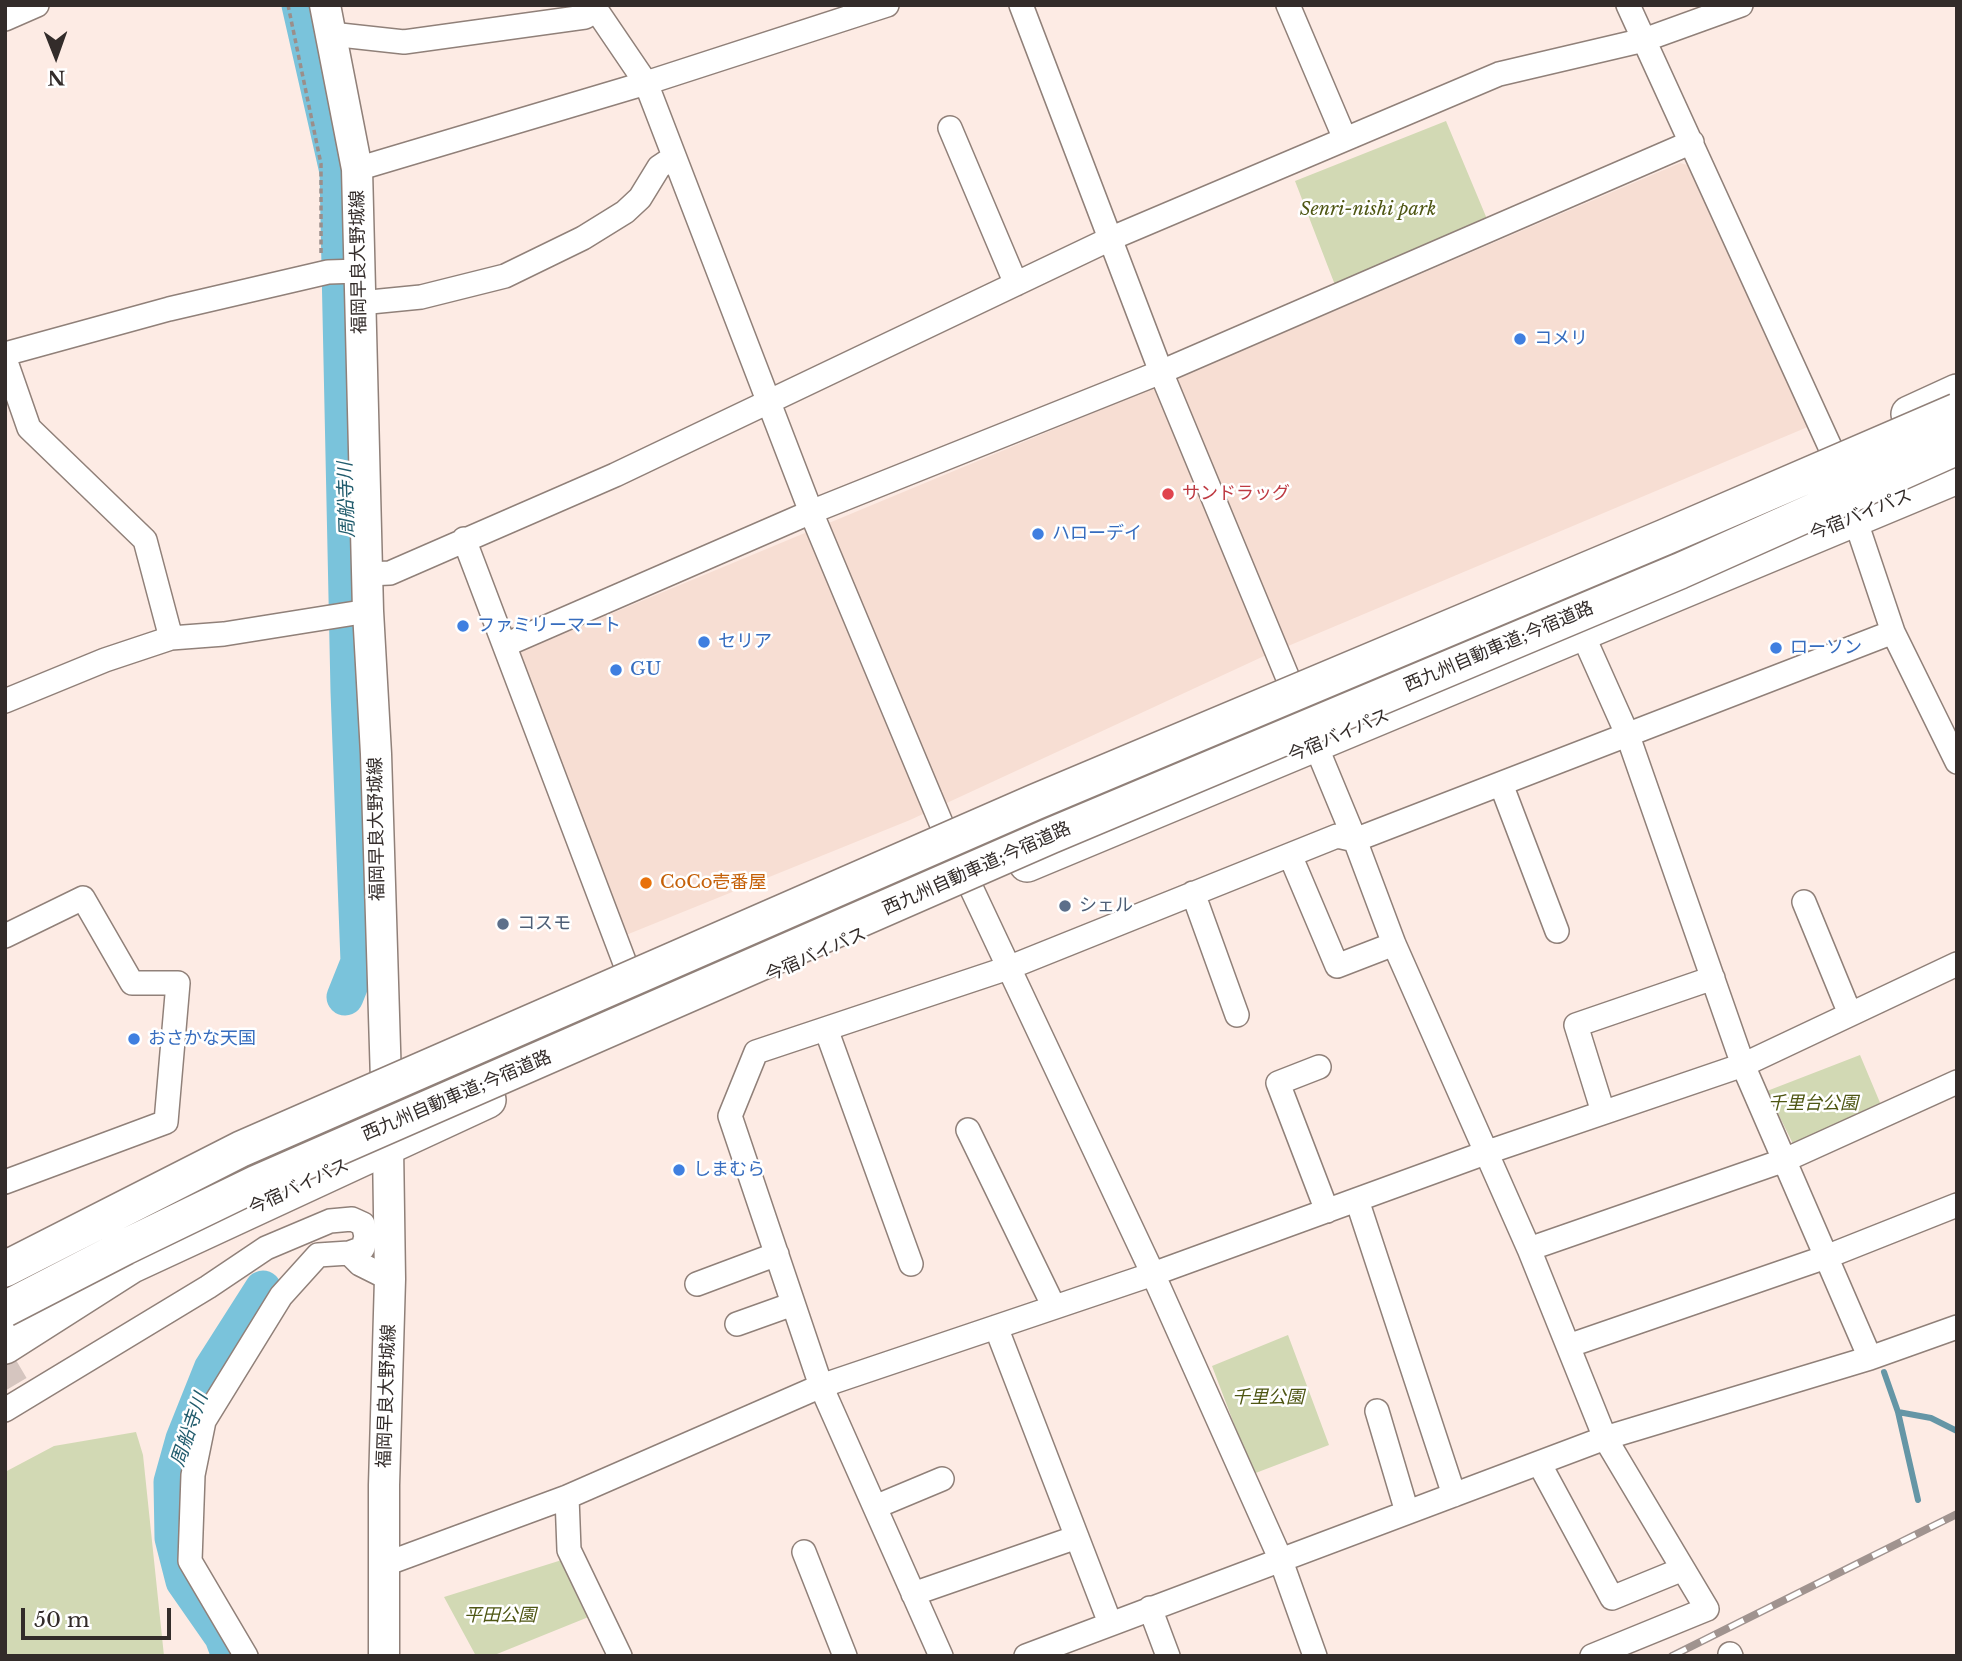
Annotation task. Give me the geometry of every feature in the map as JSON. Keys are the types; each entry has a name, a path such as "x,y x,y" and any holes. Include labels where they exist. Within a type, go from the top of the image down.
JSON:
{"highway":[{"path":"5,1257 383,1071 626,965 1540,579 1957,392"},
{"name":"西九州自動車道;今宿道路","path":"5,1269 242,1149 1035,802 1957,411"},
{"name":"西九州自動車道;今宿道路","path":"5,1310 125,1247 257,1183 1050,836 1680,571 1957,447"},
{"name":"今宿バイパス","path":"5,1346 132,1265 388,1146 970,887 1315,746 1854,517 1957,476"}],"main road":[{"name":"福岡早良大野城線","path":"325,5 357,169 368,611 376,754 383,1071 388,1146 390,1279 383,1565 384,1656"}],"street":[{"path":"5,19 37,5"},
{"path":"357,169 646,83 847,11 887,5"},
{"path":"1021,5 1161,372 1355,840 1394,944 1529,1249 1605,1437 1707,1609 1592,1656"},
{"path":"1289,5 1345,139"},
{"path":"1628,5 1831,449 1893,632 1957,762"},
{"path":"367,574 390,573 615,475 1112,238 1499,74 1644,40 1741,5"},
{"path":"331,34 404,42 585,17 594,7 646,83 811,512 944,830 1153,1274 1280,1558 1315,1656"},
{"path":"950,128 1016,284"},
{"path":"505,645 811,512 1161,372 1692,142"},
{"path":"360,303 421,297 505,276 583,238 625,212 640,198 659,167 674,157"},
{"path":"171,638 145,540 29,428 5,356 169,309 324,273 359,271"},
{"path":"464,539 626,965"},
{"path":"1540,579 1582,633 1628,736 1743,1065 1870,1358"},
{"path":"5,701 105,660 171,638 224,634 368,611"},
{"path":"941,1656 821,1386 730,1116 756,1052 1008,968 1336,836 1355,840 1893,632"},
{"path":"1501,784 1557,931"},
{"path":"1290,855 1337,966 1394,944"},
{"path":"1193,894 1237,1015"},
{"path":"5,936 83,898 132,984 178,983 166,1122 5,1182"},
{"path":"1804,902 1850,1014"},
{"path":"383,1565 567,1497 821,1386 1153,1274 1485,1153 1743,1065 1957,964"},
{"path":"1603,1112 1576,1026 1713,978"},
{"path":"826,1028 911,1264"},
{"path":"1319,1067 1278,1083 1327,1211"},
{"path":"1529,1249 1785,1160 1957,1082"},
{"path":"968,1130 1054,1307"},
{"path":"1357,1200 1454,1495"},
{"path":"1568,1346 1826,1257 1957,1205"},
{"path":"5,1410 208,1287 266,1248 330,1221 352,1219 363,1224 366,1236 363,1248 349,1253 318,1255 281,1296 204,1421 193,1475 190,1561 239,1654"},
{"path":"349,1253 360,1264 390,1279"},
{"path":"697,1284 777,1254"},
{"path":"737,1324 793,1304"},
{"path":"996,1327 1110,1623"},
{"path":"1026,1656 1605,1437 1870,1358 1957,1327"},
{"path":"1377,1410 1406,1512"},
{"path":"1539,1463 1612,1598 1683,1569"},
{"path":"875,1507 942,1479"},
{"path":"567,1497 569,1550 620,1656"},
{"path":"913,1594 1077,1537"},
{"path":"804,1552 845,1656"},
{"path":"1150,1608 1168,1656"}],"path":[{"path":"288,5 321,164 324,273"}],"shaded area":[{"path":"1680,163 1691,166 1810,426 1262,657 910,820 626,935 519,652 1194,371"}],"green space":[{"name":"Senri-nishi park","path":"1446,121 1487,219 1335,285 1295,181"},
{"name":"千里台公園","path":"1860,1055 1881,1105 1794,1146 1767,1091"},
{"name":"千里公園","path":"1288,1335 1329,1445 1253,1474 1212,1366"},
{"path":"136,1432 143,1455 164,1656 5,1656 5,1472 54,1446"},
{"name":"平田公園","path":"565,1559 591,1616 492,1656 476,1656 444,1597"}],"waterway":[{"name":"周船寺川","path":"300,5 338,172 349,691 359,962 345,997"},
{"name":"周船寺川","path":"230,1656 223,1637 184,1581 173,1538 172,1482 184,1439 212,1369 263,1289"},
{"path":"1884,1372 1898,1412 1931,1418 1957,1431"},
{"path":"1898,1412 1918,1500"}],"tunnel":[{"path":"5,1364 25,1398"}],"railway":[{"path":"1672,1656 1957,1514"}],"place":[{"name":"コメリ","path":"1520,339"},
{"name":"サンドラッグ","path":"1168,494"},
{"name":"ハローデイ","path":"1038,534"},
{"name":"ファミリーマート","path":"463,626"},
{"name":"セリア","path":"704,642"},
{"name":"ローソン","path":"1776,648"},
{"name":"GU","path":"616,670"},
{"name":"CoCo壱番屋","path":"646,883"},
{"name":"シェル","path":"1065,906"},
{"name":"コスモ","path":"503,924"},
{"name":"おさかな天国","path":"134,1039"},
{"name":"しまむら","path":"679,1170"}]}
